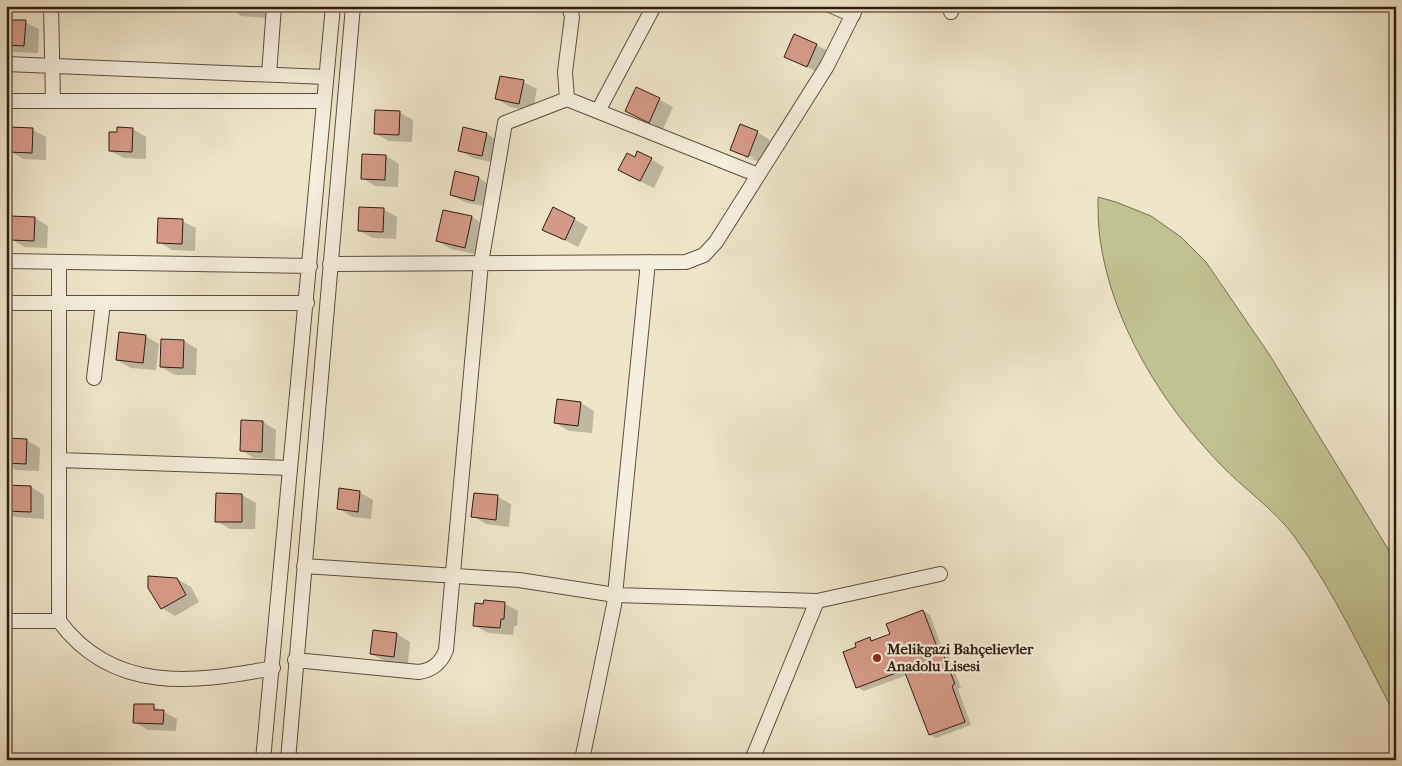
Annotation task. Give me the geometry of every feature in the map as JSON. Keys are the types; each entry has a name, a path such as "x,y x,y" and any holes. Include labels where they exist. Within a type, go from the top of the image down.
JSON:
{"street":[{"path":"51,6 53,101"},
{"path":"269,74 274,6"},
{"path":"263,760 274,668 290,468 307,303 333,6"},
{"path":"288,760 352,6"},
{"path":"567,99 565,72 572,17 569,6"},
{"path":"598,111 654,6"},
{"path":"330,264 686,262 704,255 716,242 827,66 855,10 832,6"},
{"path":"6,64 326,77"},
{"path":"295,660 419,672 430,669 440,662 446,650 481,264 505,123 567,99 758,175"},
{"path":"6,101 324,101"},
{"path":"6,261 310,266"},
{"path":"59,262 59,621 77,643 99,660 112,667 140,676 155,678 210,678 274,668"},
{"path":"582,760 615,595 648,262"},
{"path":"6,303 307,303"},
{"path":"94,378 103,303"},
{"path":"59,460 290,468"},
{"path":"304,566 519,580 615,595 817,601 940,574"},
{"path":"752,760 817,601"},
{"path":"6,621 59,621"}],"green space":[{"path":"1098,197 1151,216 1181,237 1206,262 1269,354 1396,562 1396,717 1309,557 1287,527 1229,473 1199,441 1160,389 1143,361 1128,332 1106,271 1099,234"}],"building":[{"path":"226,6 252,6 251,11 226,9"},
{"path":"6,20 26,20 24,46 6,45"},
{"path":"794,34 817,44 807,67 784,57"},
{"path":"500,76 524,80 519,104 495,99"},
{"path":"636,87 660,98 649,123 625,111"},
{"path":"375,110 400,111 399,135 374,134"},
{"path":"740,124 758,131 748,157 730,150"},
{"path":"9,127 33,128 32,153 8,152"},
{"path":"117,127 133,128 132,152 109,151 109,132 117,132"},
{"path":"463,127 487,133 482,156 458,151"},
{"path":"637,151 652,158 640,181 618,170 627,153 635,157"},
{"path":"362,154 386,155 385,180 361,179"},
{"path":"455,171 479,177 474,201 450,195"},
{"path":"359,207 384,208 383,232 358,231"},
{"path":"553,207 575,218 565,240 542,230"},
{"path":"443,210 472,216 465,248 436,241"},
{"path":"10,216 35,217 34,241 10,240"},
{"path":"158,218 183,219 182,244 157,243"},
{"path":"119,332 146,335 143,363 116,360"},
{"path":"161,339 184,340 183,368 160,367"},
{"path":"557,399 581,402 578,426 554,423"},
{"path":"241,420 263,421 262,452 240,451"},
{"path":"6,438 27,439 26,464 6,463"},
{"path":"6,485 31,486 31,512 6,511"},
{"path":"339,488 360,491 358,512 337,509"},
{"path":"216,493 242,494 242,522 215,522"},
{"path":"474,493 498,495 496,520 471,517"},
{"path":"148,576 177,578 186,595 161,609 148,588"},
{"path":"484,600 505,602 504,619 501,619 500,628 473,626 475,603 483,604"},
{"path":"923,610 937,647 940,646 955,684 952,686 965,722 929,735 904,670 856,688 843,652 856,647 855,643 870,637 871,641 890,634 886,624"},
{"path":"373,630 397,633 394,657 370,654"},
{"path":"134,704 154,704 154,710 164,710 163,724 133,723"}],"place":[{"name":"Melikgazi Bahçelievler Anadolu Lisesi","path":"877,658"}]}
